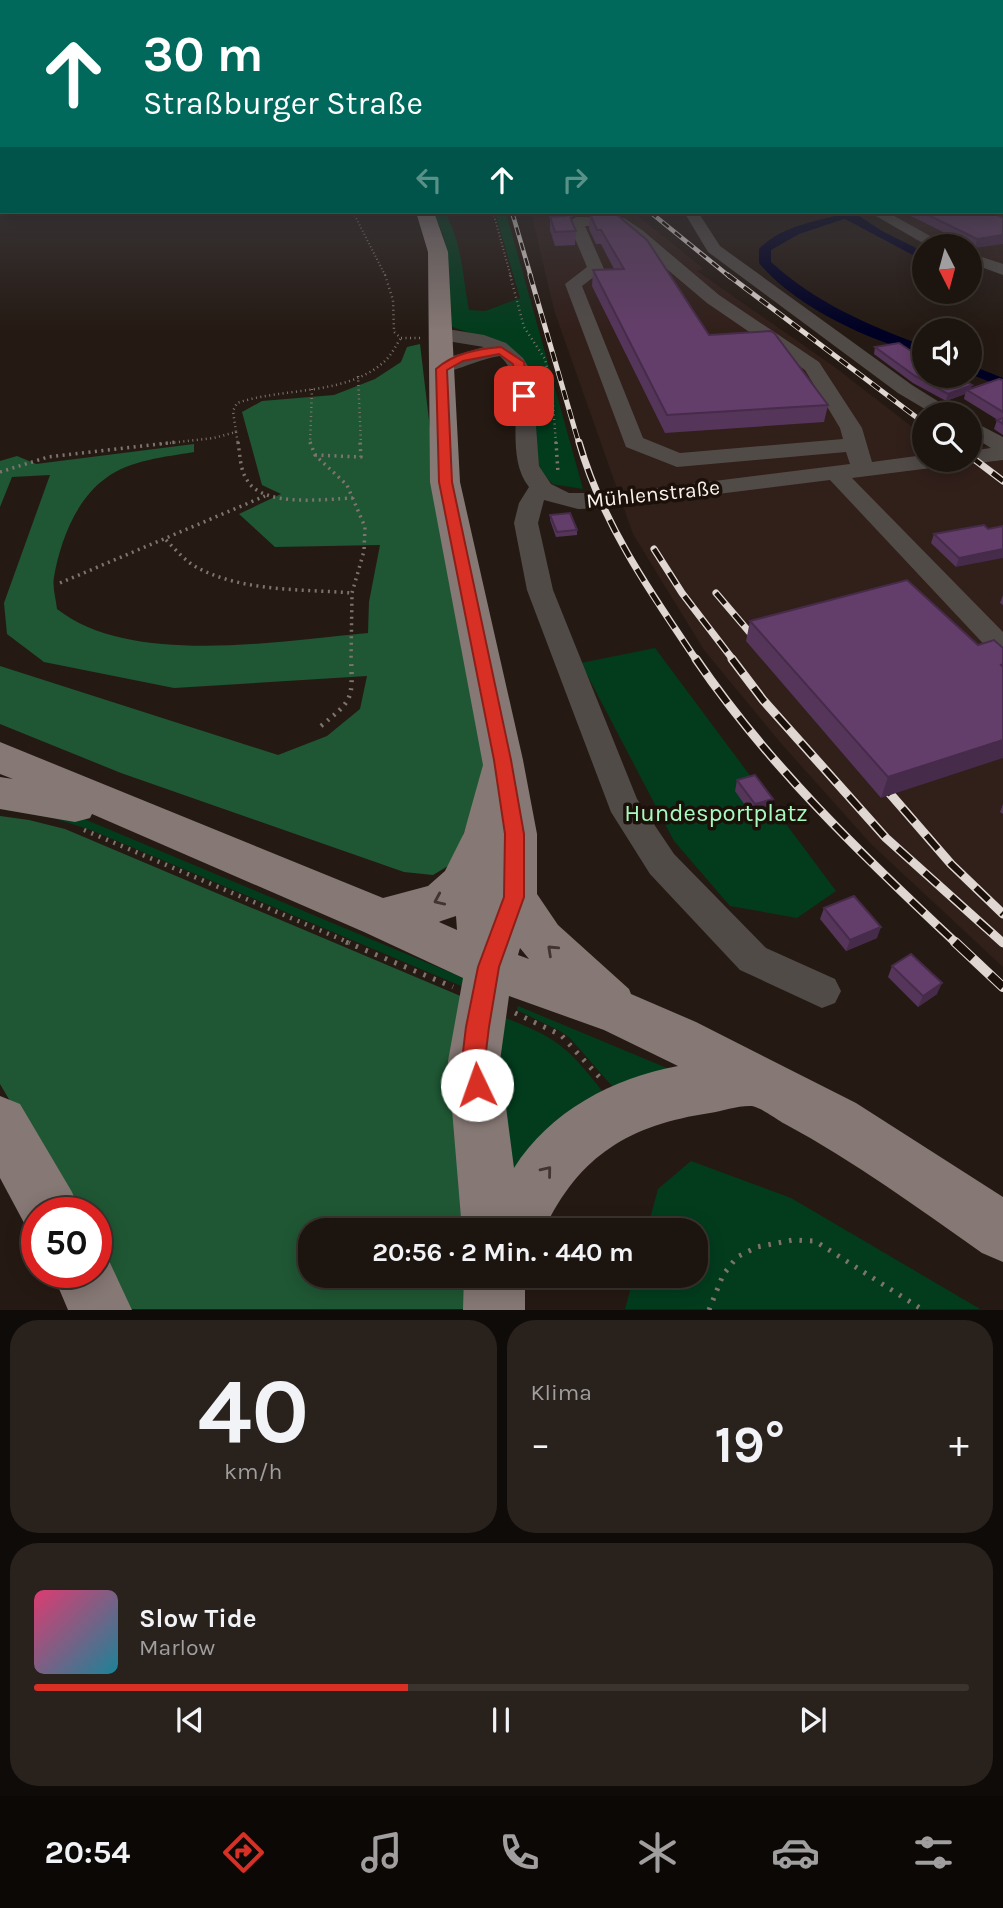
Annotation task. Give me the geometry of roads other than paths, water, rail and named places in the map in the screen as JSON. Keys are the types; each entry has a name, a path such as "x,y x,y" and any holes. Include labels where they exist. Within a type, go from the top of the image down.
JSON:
{"main road":[{"path":"426,214 438,252 445,482 503,760 515,834 514,897 486,984 477,1027 474,1060 491,1218"},
{"path":"0,757 381,918 486,984 620,1013 759,1080 837,1122 1003,1232"},
{"path":"381,918 441,901 465,882 486,825 503,760"},
{"path":"0,793 66,803 175,831"},
{"path":"486,825 479,923 486,984"},
{"path":"514,897 541,940 620,1013"},
{"path":"519,1218 542,1176 569,1146 600,1121 623,1108 658,1095 759,1080"},
{"path":"0,1123 42,1197"},
{"path":"90,1288 101,1310"},
{"path":"494,1310 495,1288"}],"street":[{"path":"880,214 917,234"},
{"path":"694,217 699,232 713,249 905,389 928,402"},
{"path":"855,445 677,460 634,442 573,284 596,269 576,222 619,221 637,233 713,299 812,366 851,428 859,461 866,469"},
{"path":"982,262 1003,270"},
{"path":"441,346 488,340 514,357 522,373 528,466 533,480 540,488 531,503 526,523 540,590 622,803 662,864 753,959 821,991"},
{"path":"441,346 460,358 501,350"},
{"path":"982,433 1003,446"},
{"path":"982,456 1003,453"},
{"name":"Mühlenstraße","path":"540,488 562,499 600,502 912,463"},
{"path":"835,473 1003,648"}],"water":[{"path":"836,214 856,214 912,246 912,255"}],"waterway":[{"path":"850,215 784,236 765,249 765,263 783,280 820,306 859,326 912,346"},
{"path":"982,374 1003,383"}],"railway":[{"path":"513,214 531,277"},
{"path":"652,214 730,277"},
{"path":"530,275 579,444"},
{"path":"728,275 912,414"},
{"path":"579,442 614,529 645,583 697,661"},
{"path":"982,465 1003,481"},
{"path":"654,549 682,593 734,661"},
{"path":"716,593 762,647"},
{"path":"696,659 754,736 818,808 956,943"},
{"path":"732,659 763,700 886,838 1003,943"},
{"path":"879,781 951,864 1003,914"},
{"path":"955,942 1003,987"}],"park label":[{"name":"Hundesportplatz","path":"716,813"}]}
